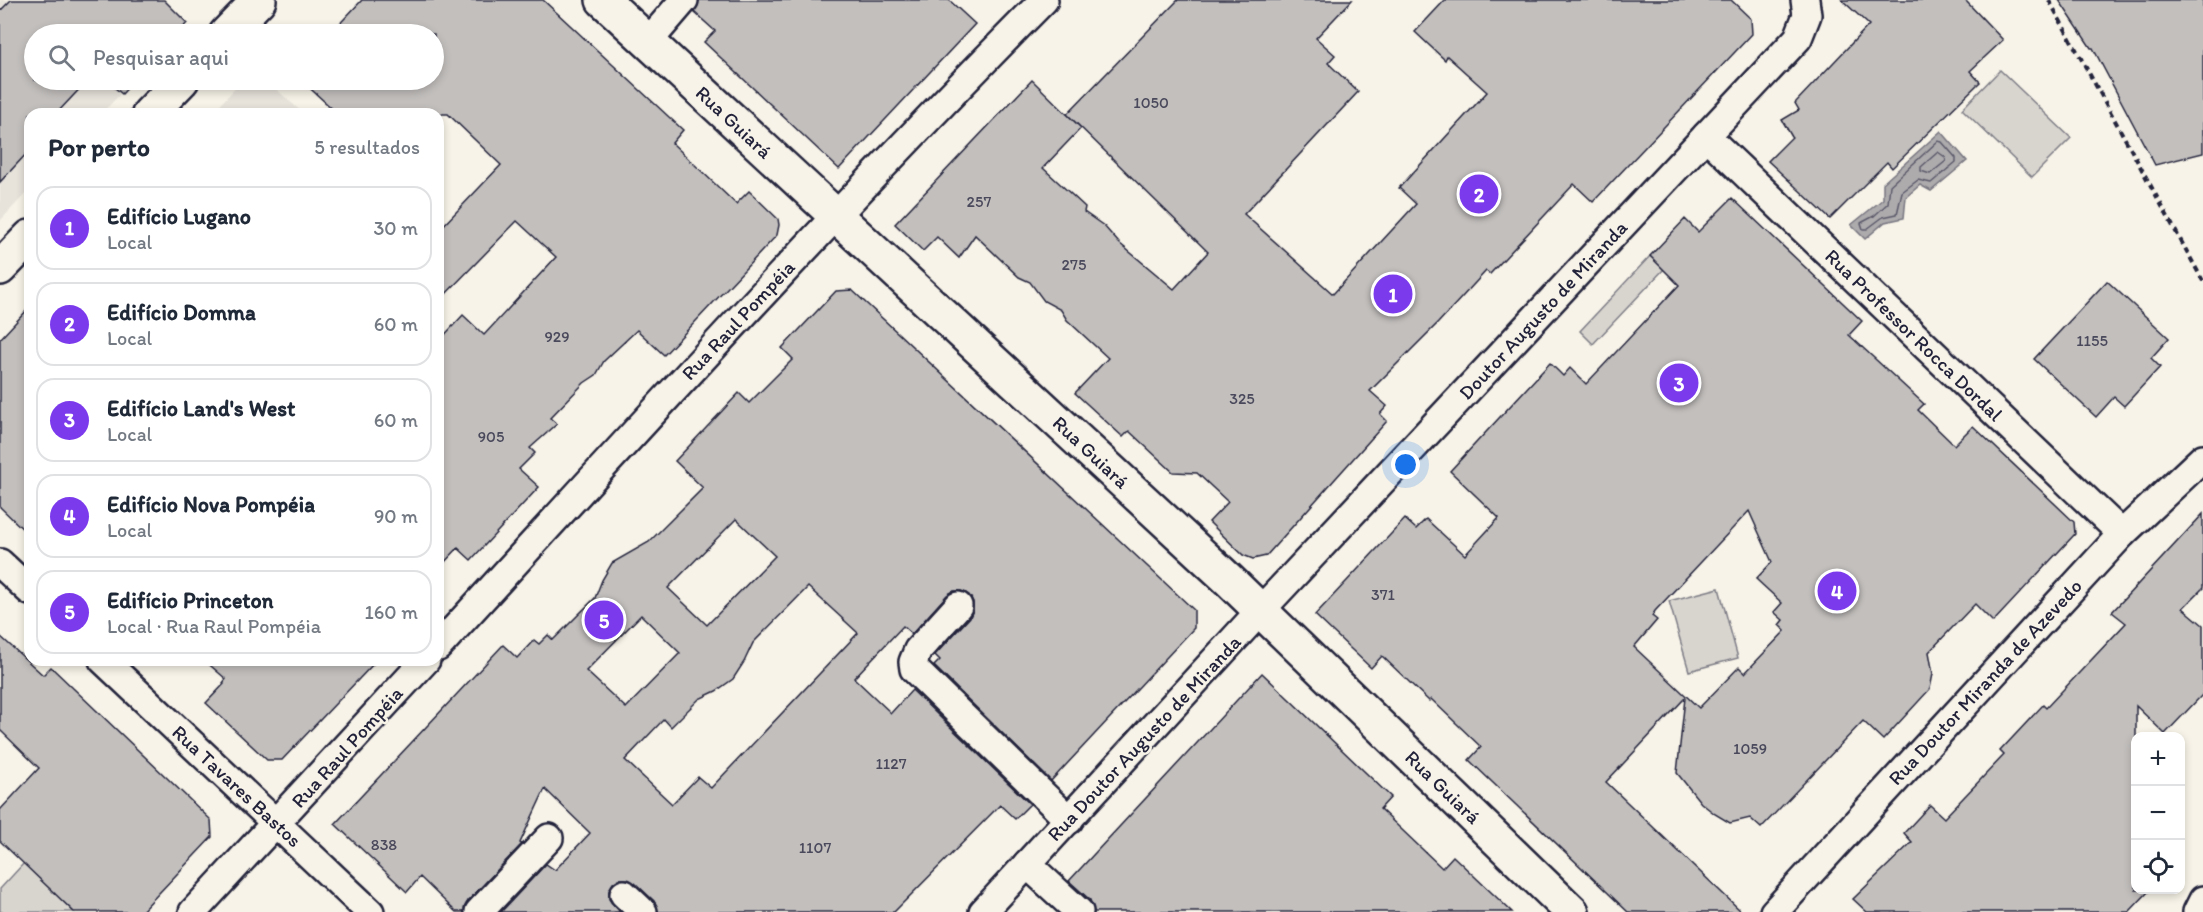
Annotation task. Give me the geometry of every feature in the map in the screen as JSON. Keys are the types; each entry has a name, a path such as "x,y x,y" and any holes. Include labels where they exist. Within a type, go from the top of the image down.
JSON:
{"street":[{"path":"236,24 259,0"},
{"name":"Rua Guiará","path":"603,0 1260,611 1572,912"},
{"path":"648,42 684,0"},
{"name":"Rua Raul Pompéia","path":"444,641 927,117 1044,0"},
{"name":"Doutor Augusto de Miranda","path":"1260,611 1798,38 1807,15 1805,0"},
{"path":"155,108 172,90"},
{"name":"Rua Professor Rocca Dordal","path":"1706,136 2122,534"},
{"path":"0,268 24,243"},
{"name":"Rua Doutor Miranda de Azevedo","path":"1774,912 2122,534 2203,458"},
{"path":"0,563 24,585"},
{"path":"958,606 918,650 913,662 914,669 1069,820"},
{"name":"Rua Doutor Augusto de Miranda","path":"982,912 1260,611"},
{"name":"Rua Tavares Bastos","path":"109,666 370,912"},
{"name":"Rua Raul Pompéia","path":"193,912 421,666"},
{"path":"479,912 549,838"},
{"path":"1027,864 1079,912"},
{"path":"2197,912 2203,900"}],"path":[{"path":"2049,0 2203,281"}],"shaded area":[{"path":"0,0 93,0 118,24 24,24 24,90 124,90 107,108 24,108 24,195 0,221"},
{"path":"2000,70 2071,138 2032,177 1962,109"},
{"path":"234,90 277,90 297,108 217,108"},
{"path":"1650,256 1664,269 1593,344 1580,331"},
{"path":"1719,588 1738,658 1689,671 1669,601"},
{"path":"24,863 74,912 0,912 0,889"}],"water":[{"path":"1941,131 1967,161 1931,191 1920,185 1906,197 1904,218 1885,222 1865,239 1851,225 1883,199 1883,183"}],"building":[{"path":"11,0 164,0 187,23 24,24 24,90 79,90 62,108 24,108 24,156 0,182 0,11"},
{"path":"362,0 543,0 683,130 672,143 736,204 749,191 778,219 777,235 664,355 637,330 604,361 596,375 584,383 550,418 557,424 530,448 535,453 519,469 539,487 471,560 458,548 444,563 444,336 463,315 484,335 556,257 517,221 444,296 444,225 501,165 448,114 444,114 444,108 331,108 312,90 444,90 444,24 339,24"},
{"path":"699,0 949,0 975,24 839,169 704,42 715,31 694,12"},
{"path":"1178,0 1352,0 1316,38 1335,55 1328,63 1358,92 1244,214 1333,294 1416,204 1399,188 1487,92 1447,56 1445,60 1415,32 1445,0 1731,0 1751,19 1752,34 1593,202 1574,184 1490,274 1486,271 1370,391 1387,406 1380,414 1387,421 1266,556 1253,559 1243,555 1209,522 1228,502 1197,473 1173,472 1129,431 1123,437 1075,393 1108,358 1067,320 1061,310 1044,301 1030,282 1019,277 975,235 959,258 937,237 923,251 895,224 1032,80 1081,128 1043,168 1085,207 1084,212 1104,226 1119,243 1174,289 1208,252 1067,114"},
{"path":"1842,0 1965,0 2003,40 1970,71 1980,82 1892,168 1887,162 1830,219 1768,161 1792,137 1782,120 1799,110 1795,103 1869,25"},
{"path":"2059,0 2203,0 2203,153 2155,165 2093,48"},
{"path":"1732,198 1862,321 1849,335 1924,404 1918,410 1954,445 1973,426 2074,522 2075,534 1993,622 1975,604 1929,652 1933,674 1930,689 1883,740 1863,721 1761,828 1750,818 1730,823 1715,814 1701,803 1677,773 1685,698 1606,782 1742,912 1628,912 1469,760 1481,747 1431,699 1429,701 1382,656 1371,668 1315,615 1405,519 1416,529 1426,519 1465,555 1499,518 1450,471 1550,363 1563,376 1570,368 1586,384 1679,285 1650,256 1685,219 1698,232","holes":["1749,511 1772,562 1756,579 1782,603 1774,612 1783,620 1779,625 1785,631 1745,673 1739,667 1699,708 1634,647 1657,620 1652,616 1655,611"]},
{"path":"2107,281 2169,338 2151,358 2160,367 2124,406 2114,397 2096,417 2034,359"},
{"path":"852,290 1194,610 1194,628 1051,781 934,666 940,660 935,655 970,617 973,602 969,595 961,591 954,591 947,595 912,634 903,626 854,678 891,713 912,690 1030,804 1015,819 1000,805 894,912 658,912 654,901 635,883 627,879 619,879 613,883 609,891 609,899 620,912 501,912 546,864 555,870 590,833 545,789 520,843 522,844 468,901 464,912 456,912 420,877 407,892 335,824 503,645 517,658 534,640 539,644 548,635 553,640 595,598 612,563 649,542 703,488 675,461 739,393 749,403 793,359 782,348 836,291","holes":["736,519 775,556 707,625 668,588","808,587 858,633 711,788 698,777 672,804 625,760 664,719 671,727 699,699 733,679 753,643","641,615 680,653 626,708 586,671"]},
{"path":"24,313 24,530 0,507 0,339"},
{"path":"2203,514 2203,588 2183,608 2203,625 2203,694 2167,732 2163,732 2136,706 2136,732 2131,732 2131,894 2146,894 2129,912 1867,912 1853,899 1912,842 1904,833 1930,805 1944,818 2004,755 2000,751 2043,705 2046,708 2126,623 2112,612"},
{"path":"0,636 24,658 24,666 33,666 43,675 51,667 211,820 212,837 141,912 74,912 0,841 0,810 39,768 0,730"},
{"path":"211,666 371,666 282,760 267,760 206,703 226,679"},
{"path":"1262,673 1391,797 1380,809 1442,868 1453,856 1512,912 1094,912 1090,900 1069,881"}],"place":[{"name":"Edifício Domma","path":"1479,194"},
{"name":"Edifício Lugano","path":"1393,294"},
{"name":"Edifício Land's West","path":"1679,383"},
{"name":"Edifício Nova Pompéia","path":"1837,591"},
{"name":"Edifício Princeton","path":"604,620"}]}
